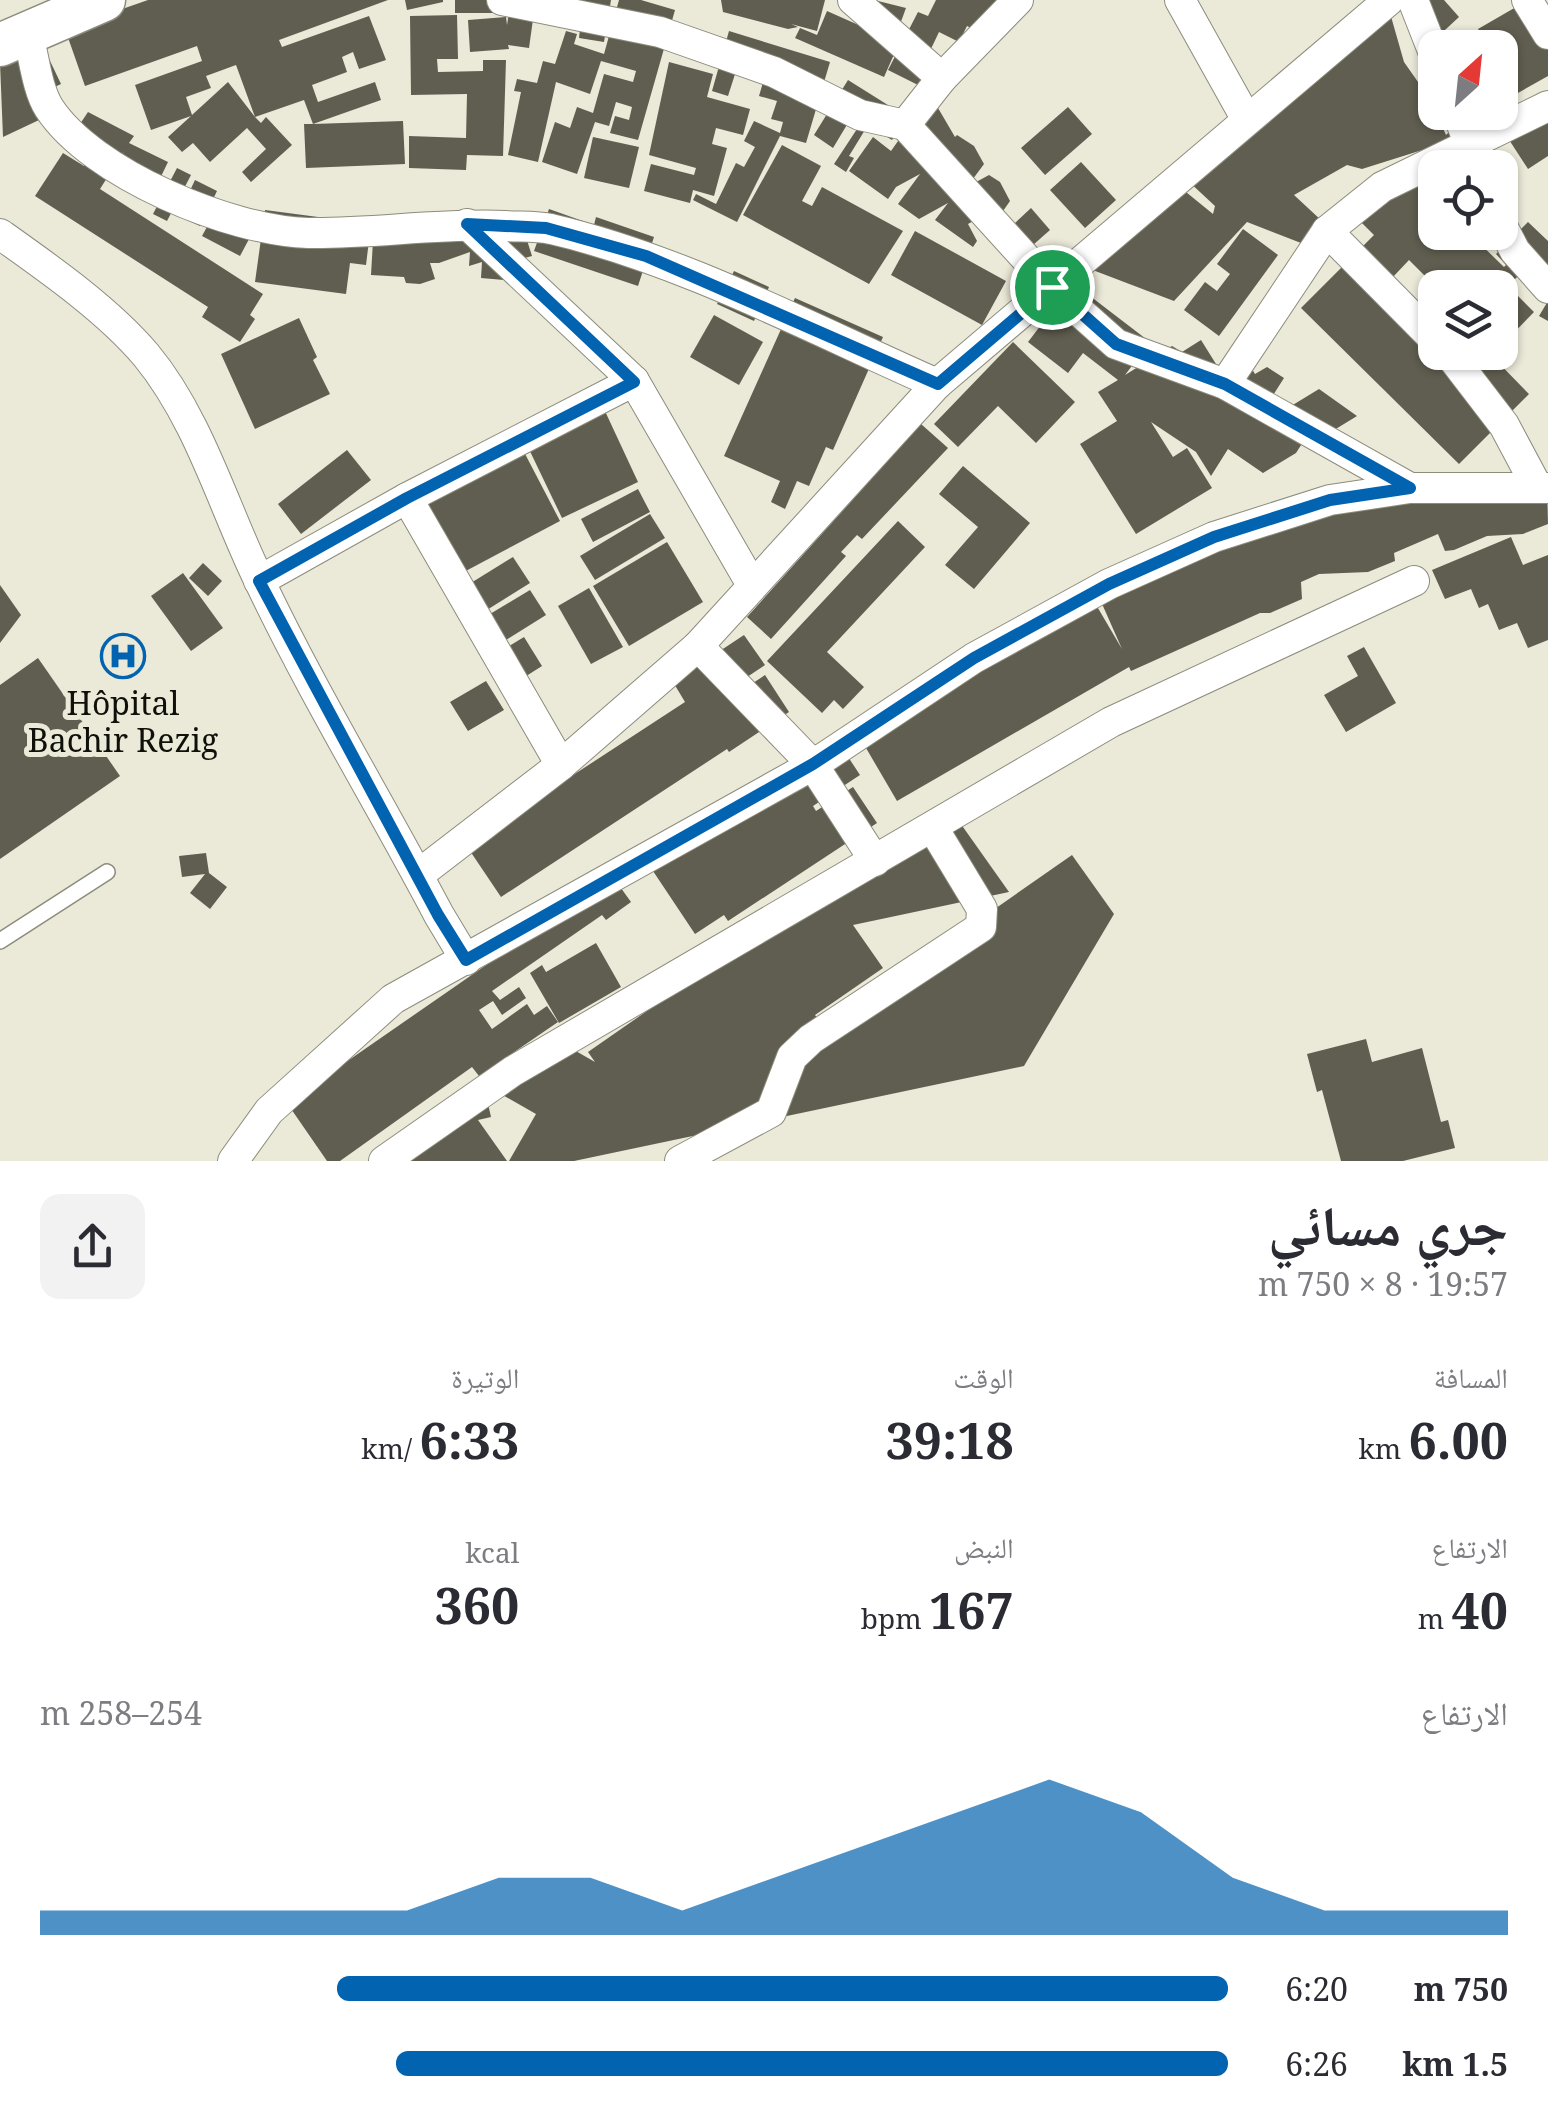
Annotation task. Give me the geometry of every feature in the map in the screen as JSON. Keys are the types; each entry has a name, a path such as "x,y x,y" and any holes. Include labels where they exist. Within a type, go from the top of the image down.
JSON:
{"main road":[{"path":"8,39 104,0"}],"street":[{"path":"502,0 660,32 774,72 860,115 906,126 1052,287 1116,344 1225,384 1410,488"},
{"path":"853,0 942,78"},
{"path":"906,126 942,78 1018,0"},
{"path":"1180,0 1246,120"},
{"path":"418,875 560,765 698,646 938,384 1390,0"},
{"path":"1413,0 1425,30"},
{"path":"1526,0 1548,34"},
{"path":"8,39 46,105 69,132 110,163 179,201 233,222 306,233 467,224 546,228 646,256 938,384"},
{"path":"1485,150 1548,106"},
{"path":"1225,384 1327,230 1382,187 1418,175"},
{"path":"467,224 634,382 752,585"},
{"path":"1327,230 1418,323"},
{"path":"0,234 111,321 147,356 207,462 259,581 466,960"},
{"path":"1514,250 1548,288"},
{"path":"1462,370 1504,425 1543,488"},
{"path":"259,581 407,498 634,382"},
{"path":"246,1155 269,1111 392,999 813,764 974,658 1109,584 1214,537 1313,506 1410,488 1543,488"},
{"path":"407,498 560,765"},
{"path":"384,1161 513,1071 1111,722 1414,582"},
{"path":"698,646 813,764 875,862"},
{"path":"680,1161 760,1121 778,1099 792,1057 811,1039 981,926 982,908 933,828"}],"lane":[{"path":"0,941 106,872"}],"building":[{"path":"148,0 388,0 279,40 282,47 369,16 386,60 359,69 353,52 342,57 347,72 312,85 318,102 375,82 381,100 313,124 304,100 255,117 261,123 266,117 292,145 251,182 242,172 266,149 247,128 210,162 193,143 182,152 168,137 191,116 151,130 135,85 202,61 197,46 85,86 65,29","holes":["236,65 255,117 228,82 192,115 186,97 211,88 206,76"]},
{"path":"405,0 443,0 443,2 407,10"},
{"path":"455,0 506,0 506,13 455,13"},
{"path":"511,0 611,0 604,42 579,38 581,20 534,12 529,48 508,45 509,49 470,52 468,20 506,17 507,25"},
{"path":"619,0 641,0 675,10 638,140 610,133 615,116 629,120 632,107 616,102 609,126 595,122 577,174 542,162 555,122 570,128 577,107 593,113 604,74 633,82 636,71 601,61 590,94 556,82 538,162 508,155 521,92 514,91 517,79 537,83 543,61 555,64 566,31 577,34 574,44 604,54"},
{"path":"721,0 825,0 817,31 791,24 798,27 788,29 723,12"},
{"path":"874,0 906,8 899,27"},
{"path":"936,0 1002,0 984,35 967,26 959,42 939,32 920,86 888,70 918,12 928,16"},
{"path":"1399,0 1444,0 1459,17 1445,30 1419,30 1395,4"},
{"path":"1528,0 1548,30 1548,76 1518,93 1518,30 1478,29"},
{"path":"827,11 899,43 884,77 795,38 800,28 817,35"},
{"path":"1390,13 1404,62 1418,82 1418,130 1444,130 1446,135 1451,130 1471,130 1492,150 1431,150 1435,146 1362,169 1347,165 1294,195 1322,221 1301,243 1247,222 1174,301 1090,269 1181,188 1213,214 1215,206 1186,179"},
{"path":"457,15 458,59 437,59 438,72 483,71 483,60 506,60 503,156 467,155 466,170 409,168 409,136 466,138 467,94 411,95 410,16"},
{"path":"729,31 830,62 806,143 780,136 737,222 693,200 696,194 716,204 736,163 744,167 755,147 744,141 754,121 780,133 783,122 771,119 777,101 759,96 764,79 736,71 728,96 712,91"},
{"path":"42,44 61,84 46,91 56,112 3,137 0,63"},
{"path":"669,62 713,74 707,97 750,109 743,135 716,128 712,144 727,148 714,196 693,190 690,203 644,191 651,164 694,175 696,168 649,155"},
{"path":"848,80 907,117 892,140 868,125 849,156 854,158 846,172 834,164 857,129 848,123 833,148 814,135"},
{"path":"1548,104 1548,156 1528,169 1504,132 1518,130 1518,123"},
{"path":"1068,107 1092,134 1045,175 1021,148"},
{"path":"938,108 955,137 974,146 984,164 967,187 989,175 1000,182 1010,201 994,224 982,216 968,224 977,241 973,247 935,220 948,203 919,219 898,204 920,174 896,187 888,199 849,171 873,137 891,151 910,124"},
{"path":"88,112 134,136 129,143 168,162 151,197 111,177 124,151 100,189 263,294 250,315 255,319 240,342 202,317 208,307 35,196 63,153 84,166 91,153 70,139"},
{"path":"403,121 405,164 306,168 304,124"},
{"path":"593,137 639,147 629,188 584,178"},
{"path":"782,145 821,166 802,201 812,206 822,187 903,231 869,284 743,215"},
{"path":"1081,162 1116,200 1085,228 1050,190"},
{"path":"1418,163 1418,250 1487,250 1504,267 1496,254 1500,250 1518,250 1518,232 1528,222 1548,241 1548,267 1518,276 1518,270 1419,270 1409,260 1392,278 1418,331 1418,370 1506,370 1529,394 1459,464 1301,308 1374,235 1360,221"},
{"path":"177,168 191,175 167,221 153,214"},
{"path":"195,180 217,191 200,226 178,216"},
{"path":"220,203 257,224 240,256 202,236"},
{"path":"1031,208 1050,230 1033,245 1014,224"},
{"path":"549,209 594,225 596,217 654,237 638,286 534,251"},
{"path":"265,210 371,224 366,265 350,263 346,294 255,282"},
{"path":"374,223 525,234 532,256 521,259 520,274 504,280 481,278 482,262 469,266 470,252 430,263 435,279 406,283 404,277 371,275"},
{"path":"1243,229 1278,255 1219,336 1184,310 1205,282 1217,291 1230,274 1217,264"},
{"path":"915,231 1006,281 982,325 891,275"},
{"path":"734,271 769,287 754,321 717,304"},
{"path":"1073,283 1150,342 1125,375 1172,346 1182,352 1201,340 1221,372 1245,358 1255,374 1267,367 1284,378 1270,400 1278,414 1319,389 1357,416 1308,446 1303,442 1296,453 1263,473 1228,449 1211,476 1196,452 1151,422 1173,457 1187,448 1212,488 1136,534 1080,444 1117,421 1098,392 1118,380 1083,353 1068,373 1028,342"},
{"path":"1518,296 1534,312 1518,328"},
{"path":"795,298 883,337 833,450 826,447 809,486 797,481 785,509 771,502 780,481 724,456"},
{"path":"1548,301 1548,321 1539,316"},
{"path":"714,315 763,342 739,385 690,357"},
{"path":"299,318 330,394 255,429 221,354"},
{"path":"1013,342 1075,402 1036,443 998,406 958,447 934,424"},
{"path":"604,409 638,482 562,518 527,445"},
{"path":"921,424 948,448 862,539 857,535 841,552 846,556 771,639 747,617"},
{"path":"347,450 371,480 301,534 278,504"},
{"path":"523,450 560,521 462,573 425,501"},
{"path":"963,466 1030,523 974,589 945,565 978,527 939,494"},
{"path":"1547,482 1548,524 1523,534 1487,536 1445,551 1438,534 1394,553 1395,561 1368,572 1319,574 1301,582 1302,599 1270,613 1260,613 1131,671 1129,667 897,801 859,736 1095,603 1122,649 1099,597 1340,496"},
{"path":"638,489 650,512 593,542 581,519"},
{"path":"650,514 665,538 595,580 580,556"},
{"path":"898,521 925,547 827,652 864,687 843,709 834,700 822,713 767,661"},
{"path":"1511,537 1523,565 1548,555 1548,640 1528,648 1517,623 1499,630 1488,604 1479,608 1471,589 1445,599 1432,570"},
{"path":"667,542 703,602 629,646 593,586"},
{"path":"513,557 530,583 482,613 466,586"},
{"path":"203,563 222,581 208,596 189,578"},
{"path":"183,573 223,628 191,651 151,596"},
{"path":"0,585 21,615 0,643"},
{"path":"589,588 623,647 591,664 558,606"},
{"path":"530,590 546,615 501,643 485,617"},
{"path":"744,635 765,665 741,681 750,685 765,675 789,712 501,897 466,845 685,702 673,682"},
{"path":"524,637 542,666 520,680 501,651"},
{"path":"1364,647 1396,703 1346,732 1324,695 1358,676 1347,656"},
{"path":"38,658 120,776 0,859 0,685"},
{"path":"486,681 504,710 468,731 450,702"},
{"path":"835,737 860,775 813,806 816,811 853,787 877,823 728,921 724,915 695,934 647,862"},
{"path":"946,803 1009,892 853,925 883,968 815,1015 824,1028 1072,855 1114,914 1024,1066 574,1161 509,1161 536,1114 492,1089 560,1042 595,1062 588,1052"},
{"path":"206,853 209,873 227,887 210,909 190,893 205,874 182,877 179,856"},
{"path":"613,877 631,902 606,920 602,915 492,991 500,1000 519,987 526,998 502,1015 493,1001 479,1010 492,1029 527,1004 534,1015 547,1006 558,1022 479,1076 472,1067 340,1161 327,1161 287,1103"},
{"path":"596,943 621,987 559,1023 530,973 542,965 546,972"},
{"path":"1366,1039 1372,1062 1422,1048 1441,1122 1448,1120 1455,1148 1403,1161 1341,1161 1322,1090 1317,1092 1307,1054"},
{"path":"484,1086 491,1117 478,1120 507,1161 376,1161"}],"place":[{"name":"Hôpital Bachir Rezig","path":"123,656"}],"route":[{"path":"467,224 546,228 646,256 938,384 1052,287 1116,344 1225,384 1410,488 1330,500 1214,537 1109,584 974,658 813,764 466,960 438,915 259,581 407,498 634,382 467,224"}]}
